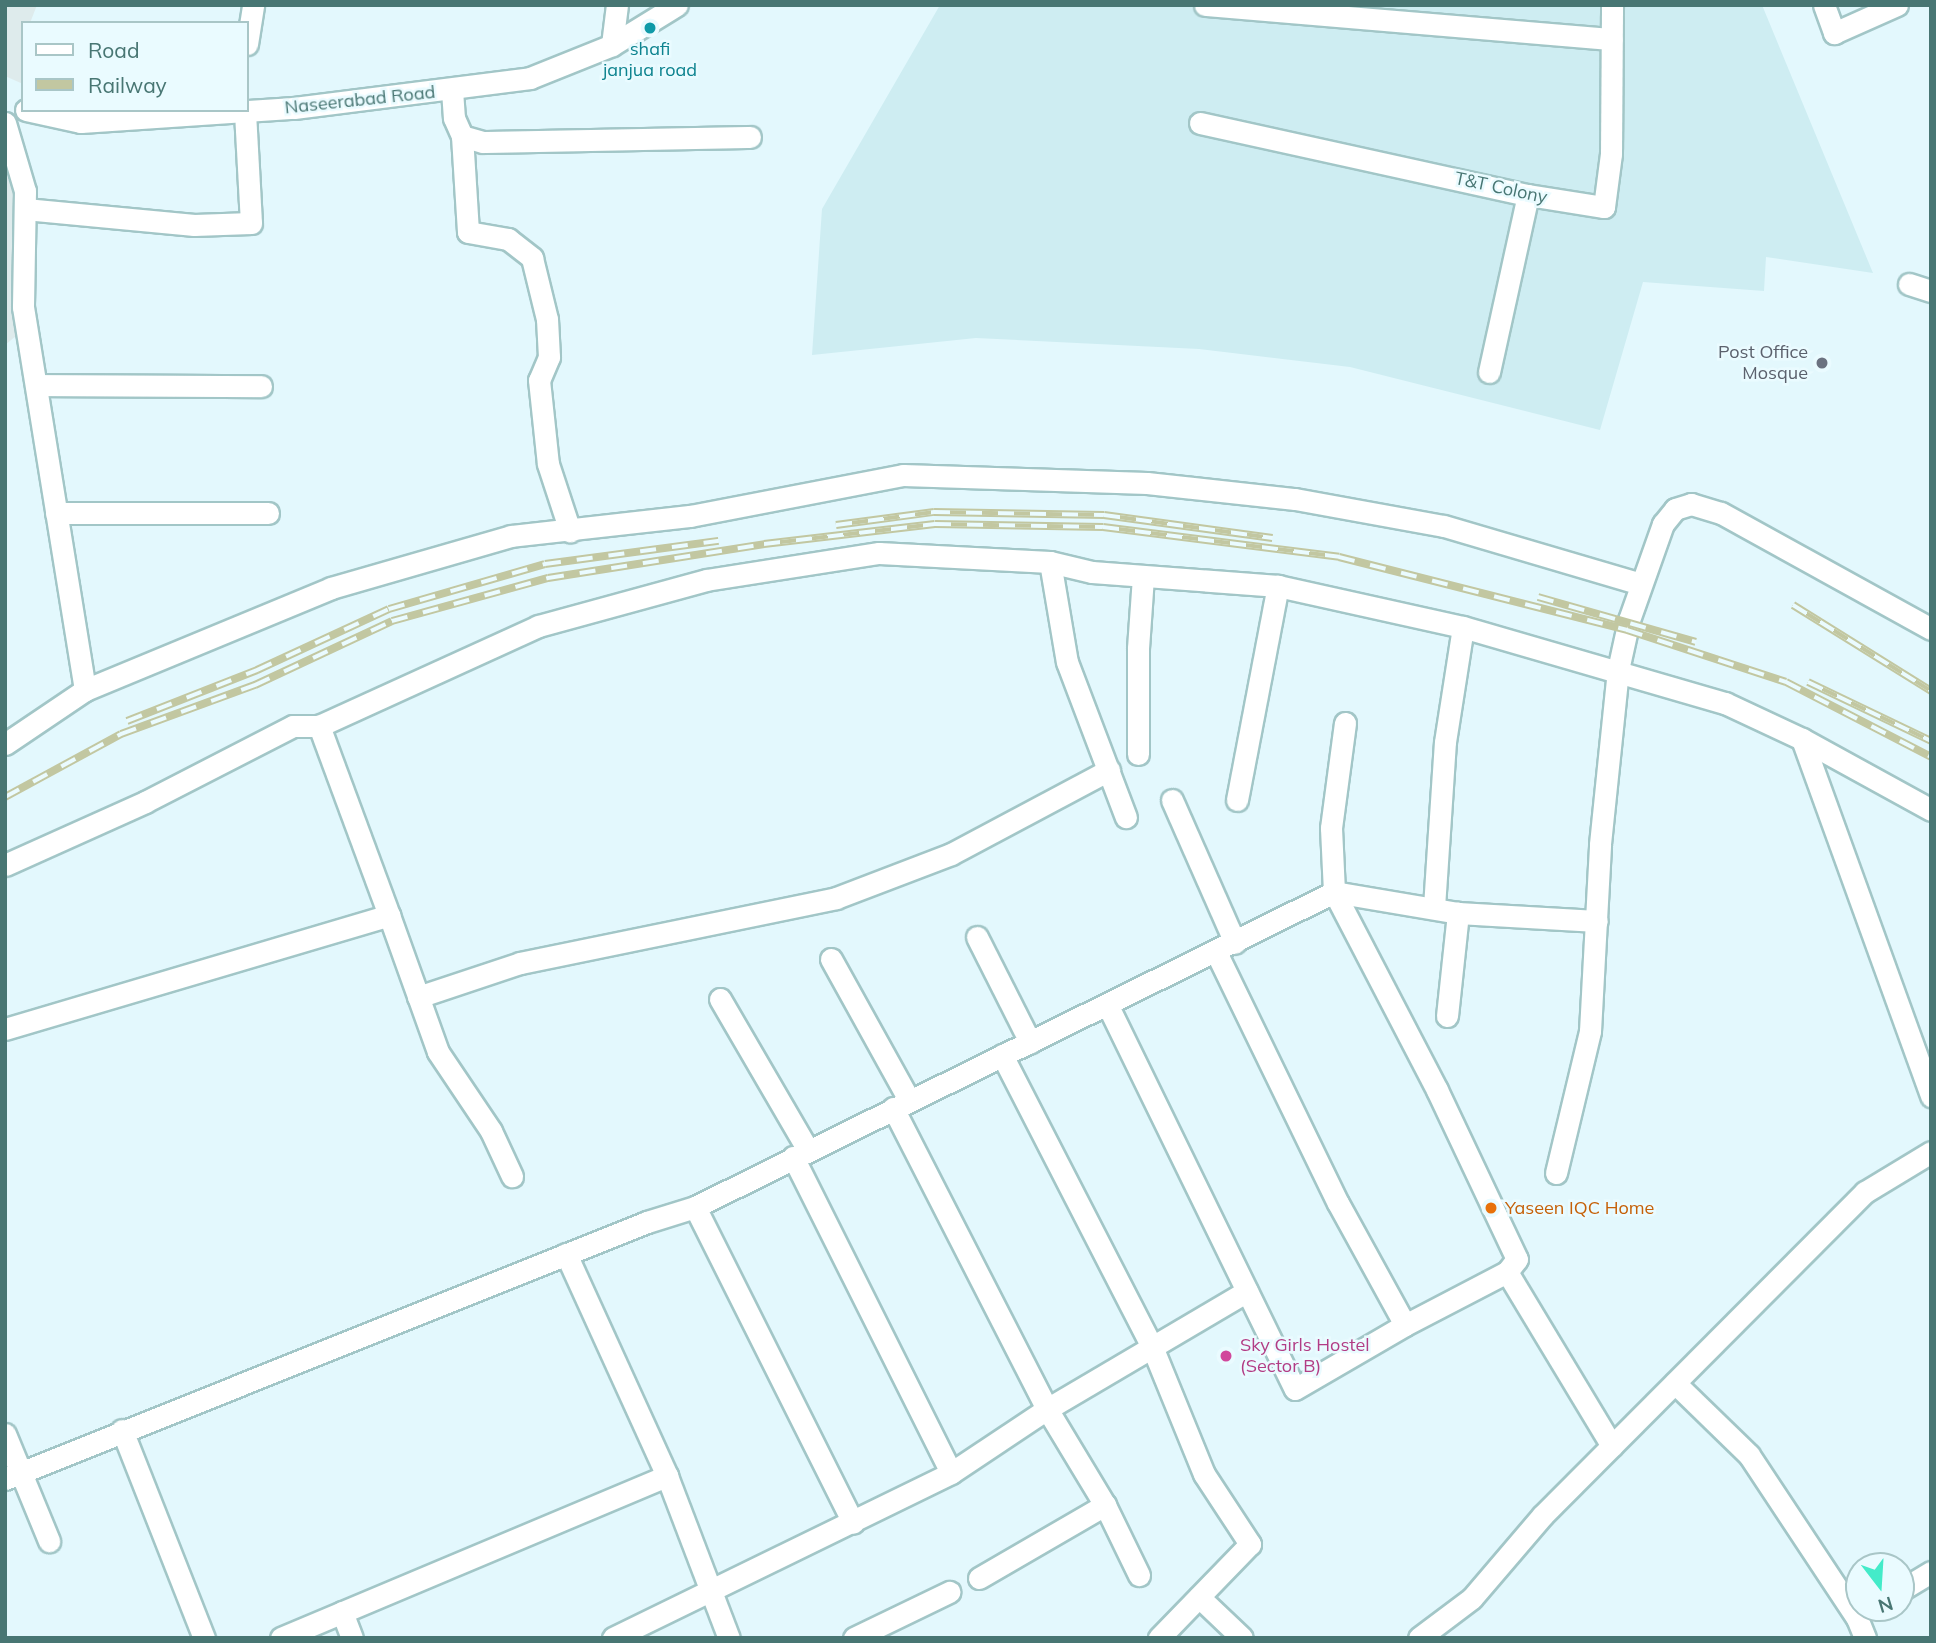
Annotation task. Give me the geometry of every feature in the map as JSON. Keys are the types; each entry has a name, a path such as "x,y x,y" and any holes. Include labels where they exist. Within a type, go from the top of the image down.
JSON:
{"street":[{"path":"248,38 253,5"},
{"path":"612,46 617,5"},
{"name":"Naseerabad Road","path":"248,110 452,90 530,78 612,46 677,5"},
{"path":"1205,5 1612,39"},
{"name":"T&T Colony","path":"1200,123 1528,195 1598,207 1607,203 1612,5"},
{"path":"1824,5 1834,33 1897,5"},
{"path":"452,90 454,118 462,136 468,232 508,239 532,258 547,319 549,357 539,380 548,464 570,531"},
{"name":"Naseerabad Road","path":"34,112 81,122 225,112"},
{"path":"25,209 194,225 251,223 239,112"},
{"path":"5,123 25,191 23,307 85,690"},
{"path":"462,136 483,142 750,137"},
{"path":"1489,372 1528,195"},
{"path":"1909,284 1931,291"},
{"path":"36,385 261,387"},
{"path":"5,744 85,690 331,588 511,536 690,516 903,475 1147,483 1295,499 1444,526 1641,584"},
{"path":"1556,1173 1590,1031 1618,670 1641,584 1663,524 1675,509 1691,504 1721,513 1931,629"},
{"path":"57,513 268,513"},
{"path":"5,865 293,726 319,726 538,626 706,580 879,554 1050,562 1143,577 1278,586 1463,626 1725,703 1802,739 1931,810"},
{"path":"1050,562 1067,662 1126,817"},
{"path":"1138,754 1143,577"},
{"path":"1237,800 1278,586"},
{"path":"1434,907 1445,742 1463,626"},
{"path":"1108,1006 1295,1389 1405,1325 1507,1272 1517,1259 1437,1090 1335,892 1331,828 1345,723"},
{"path":"319,726 438,1052 491,1131 512,1176"},
{"path":"1802,739 1931,1096"},
{"path":"418,997 520,963 836,898 951,854 1109,770"},
{"path":"1172,800 1225,947 1338,1203 1405,1325"},
{"path":"13,1475 565,1254 695,1207 1335,892 1458,913 1597,921"},
{"path":"1447,1016 1458,913"},
{"path":"5,1029 389,915"},
{"path":"977,937 1030,1042"},
{"path":"831,959 1047,1409 1105,1505 1139,1575"},
{"path":"720,999 800,1153 951,1473"},
{"path":"1002,1055 1153,1349 1204,1474 1250,1544 1160,1638"},
{"path":"1419,1638 1472,1598 1543,1515 1865,1192 1931,1152"},
{"path":"695,1207 853,1523"},
{"path":"565,1254 667,1476 729,1638"},
{"path":"1507,1272 1612,1446"},
{"path":"613,1638 713,1592 951,1473 1047,1409 1153,1349 1247,1291"},
{"path":"1675,1383 1749,1455 1845,1592"},
{"path":"122,1430 204,1638"},
{"path":"5,1434 13,1475 49,1541"},
{"path":"281,1638 667,1476"},
{"path":"978,1578 1105,1505"},
{"path":"1915,1582 1931,1572"},
{"path":"854,1638 949,1592"},
{"path":"1199,1597 1242,1638"},
{"path":"342,1612 352,1638"}],"shaded area":[{"path":"5,5 37,5 31,21 21,21 21,83 5,76"},
{"path":"940,5 1762,5 1873,273 1766,257 1764,291 1643,282 1600,430 1350,367 1199,349 976,338 812,355 822,209"},
{"path":"5,170 13,192 16,336 5,345"}],"railway":[{"path":"836,525 934,512 1104,515 1272,538"},
{"path":"5,797 121,734 255,685 392,621 548,578 764,544 935,524 1103,527 1339,557 1627,630 1786,682 1931,757"},
{"path":"127,721 257,670 389,609 545,564 718,541"},
{"path":"1538,597 1696,642"},
{"path":"1793,605 1931,691"},
{"path":"1808,682 1931,741"}],"place":[{"name":"shafi janjua road","path":"650,28"},
{"name":"Post Office Mosque","path":"1822,363"},
{"name":"Yaseen IQC Home","path":"1491,1208"},
{"name":"Sky Girls Hostel (Sector B)","path":"1226,1356"}]}
